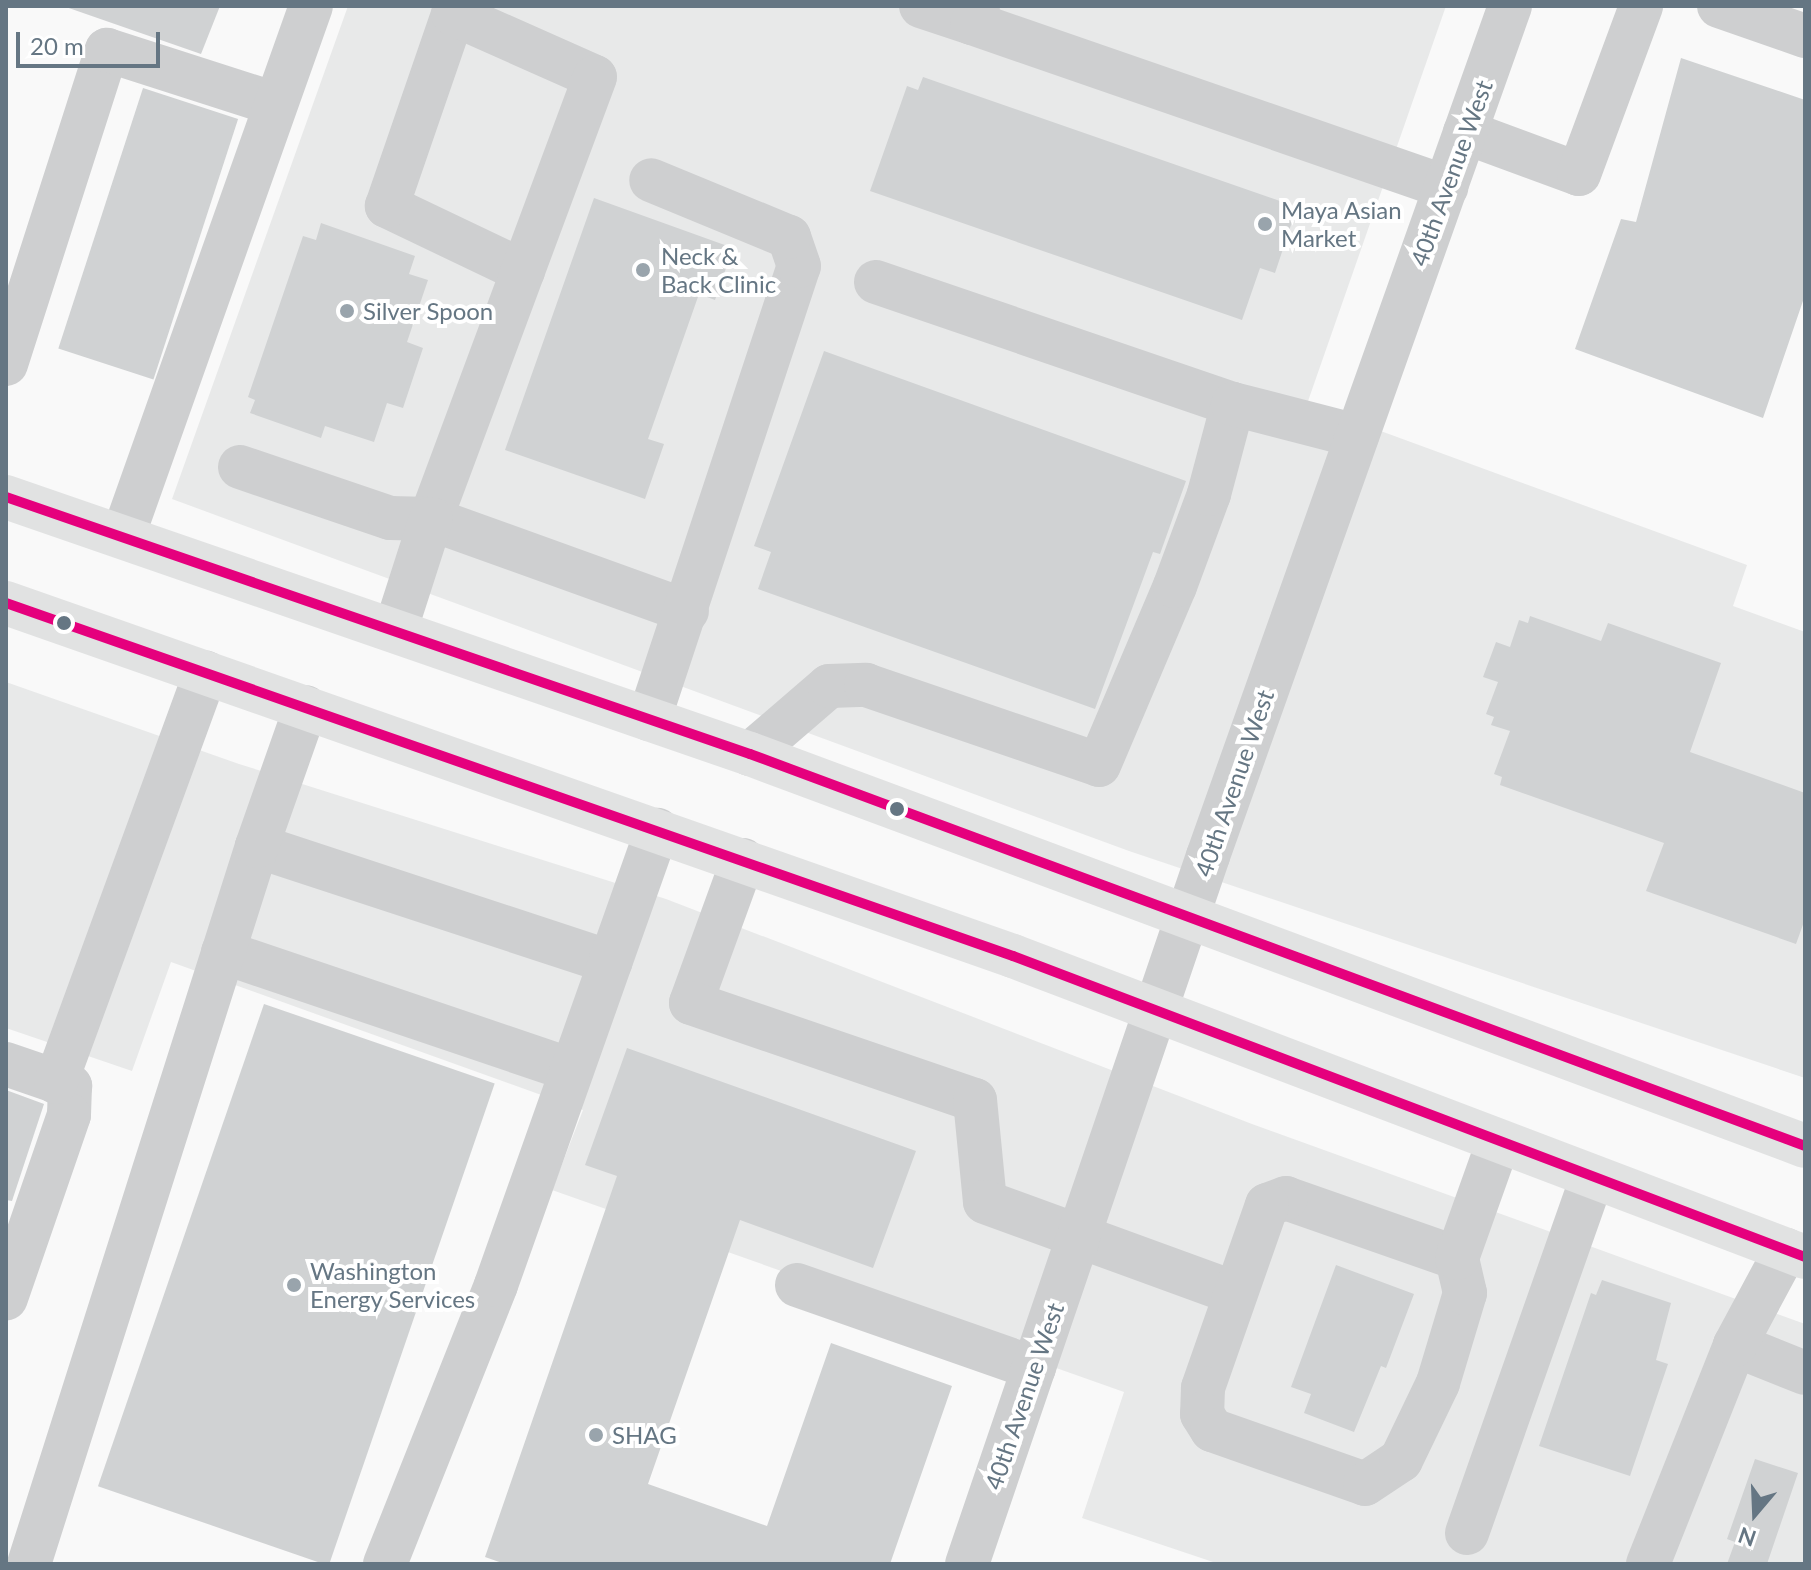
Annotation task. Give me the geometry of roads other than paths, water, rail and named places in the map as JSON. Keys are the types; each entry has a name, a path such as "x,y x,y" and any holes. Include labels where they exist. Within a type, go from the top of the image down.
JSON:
{"main road":[{"path":"6,497 396,628 750,754 1805,1146"},
{"path":"6,603 743,860 1156,1008 1498,1143 1795,1253"}],"street":[{"path":"123,536 311,6"},
{"path":"921,6 975,15 1446,187"},
{"name":"40th Avenue West","path":"967,1564 1187,918 1510,6"},
{"path":"1465,132 1579,174 1641,6"},
{"path":"1719,6 1805,36"},
{"path":"396,628 431,519 595,77 453,14 387,206 523,271"},
{"path":"6,364 107,50 275,104"},
{"path":"649,719 799,266 789,237 651,180"},
{"path":"876,282 1233,404 1357,436"},
{"path":"750,754 829,686 866,685 956,711 1099,765 1180,573 1233,404"},
{"path":"240,467 390,518 431,519 687,611"},
{"path":"56,1082 206,673"},
{"path":"29,1564 257,846 306,707"},
{"path":"385,1564 496,1285 657,830"},
{"path":"257,846 610,962"},
{"path":"743,860 691,1003 975,1100 985,1202 1235,1293"},
{"path":"223,952 572,1070"},
{"path":"6,1064 70,1086 69,1115 6,1298"},
{"path":"1457,1258 1286,1198 1267,1205 1203,1388 1202,1414 1212,1430 1365,1484 1401,1460 1438,1383 1465,1293 1457,1258 1498,1143"},
{"path":"1467,1533 1592,1178"},
{"path":"1648,1564 1735,1345 1795,1253"},
{"path":"797,1285 1034,1368"},
{"path":"1735,1345 1805,1373"}],"place":[{"name":"Maya Asian Market","path":"1265,224"},
{"name":"Neck & Back Clinic","path":"643,270"},
{"name":"Silver Spoon","path":"347,311"},
{"name":"Washington Energy Services","path":"294,1285"},
{"name":"SHAG","path":"596,1435"}]}
